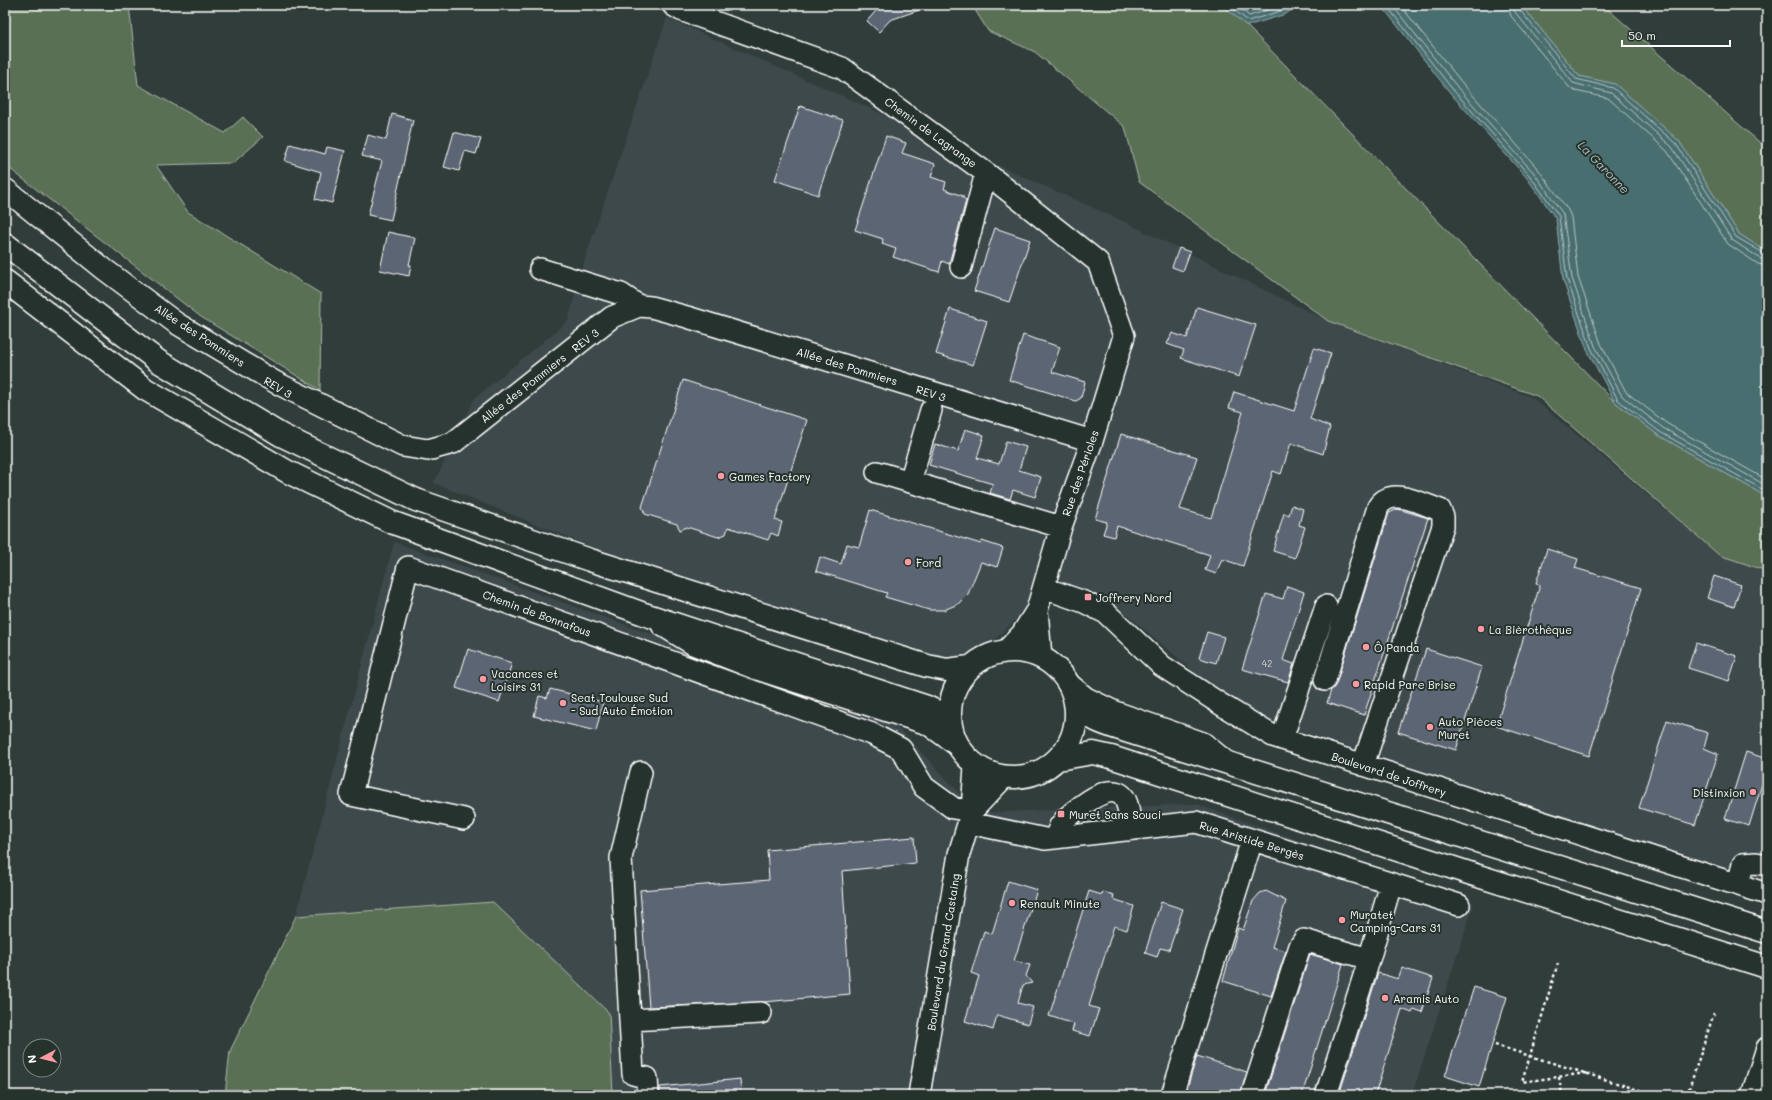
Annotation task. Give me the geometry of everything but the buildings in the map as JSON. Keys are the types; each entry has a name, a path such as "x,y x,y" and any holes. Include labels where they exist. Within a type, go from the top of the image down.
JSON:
{"main road":[{"path":"5,244 158,361 281,435 416,500 590,560 926,666 947,670 970,667"},
{"path":"5,281 145,389 288,472 391,522 644,614 927,707 943,715 949,722 957,744 965,756 975,766 989,773 1004,777 1023,777 1042,771 1058,759 1069,743 1075,724 1072,694"},
{"path":"949,722 953,692 960,678 970,667 987,656 1006,651 1018,651 1041,657 1057,669 1085,715 1095,721 1767,932"},
{"path":"1058,759 1092,753 1111,757 1468,873 1767,967"}],"street":[{"name":"Chemin de Lagrange","path":"673,5 680,10 842,68 986,173 1098,262 1124,336"},
{"path":"961,267 986,173"},
{"name":"Allée des Pommiers","path":"5,189 104,269 176,323 275,382 403,446 428,450 453,443 612,317 639,306 651,307 687,317 1092,441"},
{"path":"540,269 621,294 639,306"},
{"name":"Rue des Périoles","path":"1006,651 1022,634 1037,610 1061,527 1092,441 1124,336"},
{"path":"910,482 932,410"},
{"path":"877,472 1061,527"},
{"path":"1325,680 1376,514 1382,500 1392,496 1403,497 1440,510 1443,517 1443,526 1363,766"},
{"name":"Chemin de Bonnafous","path":"464,819 351,795 408,567 872,734 901,749 924,787 953,808 970,817"},
{"name":"Boulevard de Joffrery","path":"1044,588 1084,602 1106,613 1162,666 1273,736 1767,894"},
{"path":"1282,739 1326,606"},
{"name":"Rue des Périoles","path":"1037,610 1041,657"},
{"path":"644,614 693,644 754,668 928,724 957,744"},
{"name":"Boulevard du Grand Castaing","path":"920,1095 959,854 970,817 975,766"},
{"path":"641,772 621,858 633,1074 647,1078 648,1095"},
{"name":"Boulevard du Grand Castaing","path":"970,817 1004,777"},
{"path":"1056,838 1060,826 1068,817 1090,800 1107,791 1119,792 1126,798 1130,812 1129,830"},
{"name":"Rue Aristide Bergès","path":"970,817 1045,839 1196,822 1459,905"},
{"path":"1172,1095 1252,840"},
{"path":"1738,885 1743,864 1756,863 1762,866 1767,865"},
{"path":"1326,1095 1391,884"},
{"path":"1252,1095 1300,946 1304,940 1369,959"},
{"path":"630,1020 761,1013"},
{"path":"1752,1095 1767,1048"}],"path":[{"path":"1558,963 1522,1082 1586,1073"},
{"path":"1687,1095 1714,1012"},
{"path":"1495,1044 1655,1095"},
{"path":"1559,1077 1562,1095"}],"shaded area":[{"path":"667,18 1125,222 1328,321 1533,398 1719,555 1767,571 1767,881 1372,755 1277,723 1219,693 1115,604 1041,573 1020,616 994,640 952,661 919,655 587,545 434,483 475,398 568,321 584,262"},
{"path":"394,542 886,718 901,731 979,813 1196,804 1474,903 1412,1095 613,1095 608,1013 296,916"}],"green space":[{"path":"5,5 129,5 138,85 225,133 243,117 263,137 233,163 156,165 188,212 321,294 320,390 201,317 5,165"},
{"path":"972,5 1222,5 1247,26 1615,402 1658,435 1767,497 1767,571 1719,555 1537,396 1328,321 1139,182 1125,127 1035,52 988,31"},
{"path":"1521,5 1603,5 1767,149 1767,252 1739,234 1679,141 1615,84 1579,76"},
{"path":"493,902 609,1013 613,1095 225,1095 230,1051 296,916"}],"water":[{"path":"1222,5 1298,5 1286,14 1247,26"},
{"name":"La Garonne","path":"1381,5 1521,5 1579,76 1615,84 1679,141 1739,234 1767,252 1767,497 1658,435 1615,402 1587,350 1563,280 1556,219 1527,178 1451,94"}],"place":[{"name":"Games Factory","path":"721,476"},
{"name":"Ford","path":"908,562"},
{"name":"Joffrery Nord","path":"1088,597"},
{"name":"La Bièrothèque","path":"1481,629"},
{"name":"Ô Panda","path":"1366,647"},
{"name":"Vacances et Loisirs 31","path":"483,679"},
{"name":"Rapid Pare Brise","path":"1356,684"},
{"name":"Seat Toulouse Sud - Sud Auto Émotion","path":"563,703"},
{"name":"Auto Pièces Muret","path":"1430,727"},
{"name":"Distinxion","path":"1753,792"},
{"name":"Muret Sans Souci","path":"1061,814"},
{"name":"Renault Minute","path":"1012,903"},
{"name":"Muratet Camping-Cars 31","path":"1342,920"},
{"name":"Aramis Auto","path":"1385,998"}]}
